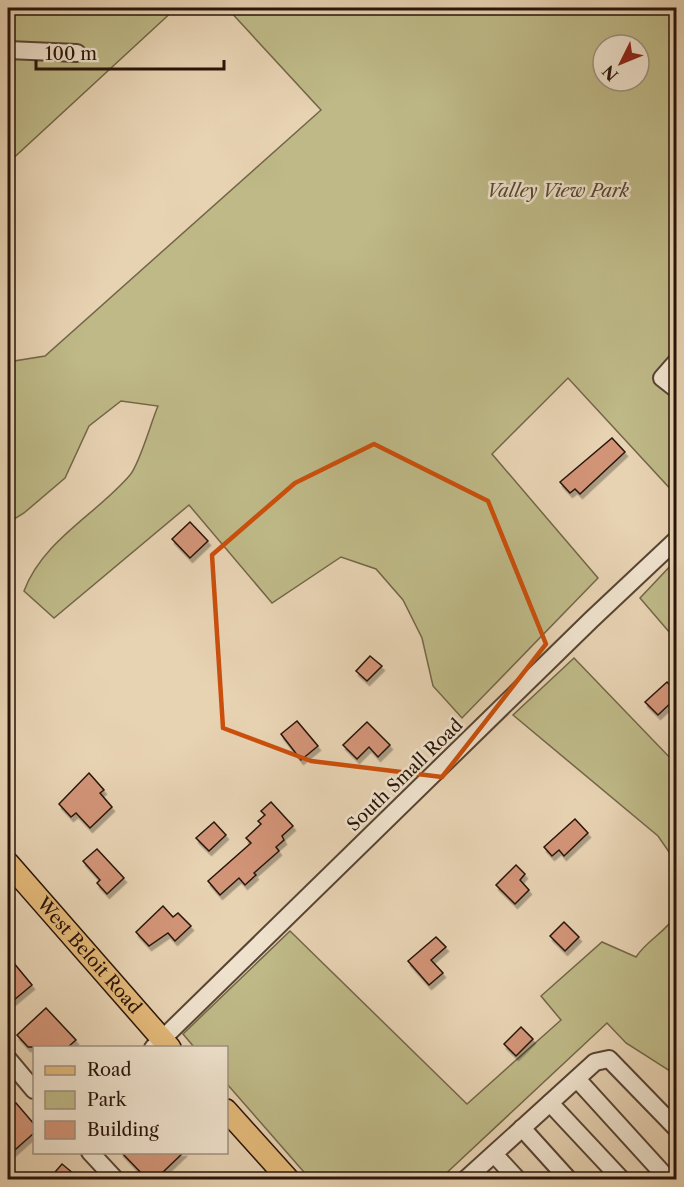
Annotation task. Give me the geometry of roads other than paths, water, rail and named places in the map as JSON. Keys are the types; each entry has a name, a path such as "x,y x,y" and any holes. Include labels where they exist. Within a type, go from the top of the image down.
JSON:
{"main road":[{"name":"West Beloit Road","path":"8,863 157,1045"},
{"path":"228,1112 289,1179"}],"street":[{"path":"8,50 77,53"},
{"path":"676,362 662,378 676,389"},
{"name":"South Small Road","path":"157,1045 676,540"},
{"path":"8,1059 33,1089"},
{"path":"465,1179 596,1062 609,1059 676,1128"},
{"path":"577,1079 668,1179 676,1171"},
{"path":"550,1103 622,1179"},
{"path":"522,1128 569,1179"},
{"path":"92,1154 116,1179"},
{"path":"494,1154 518,1179"}],"park label":[{"name":"Valley View Park","path":"558,191"}]}
